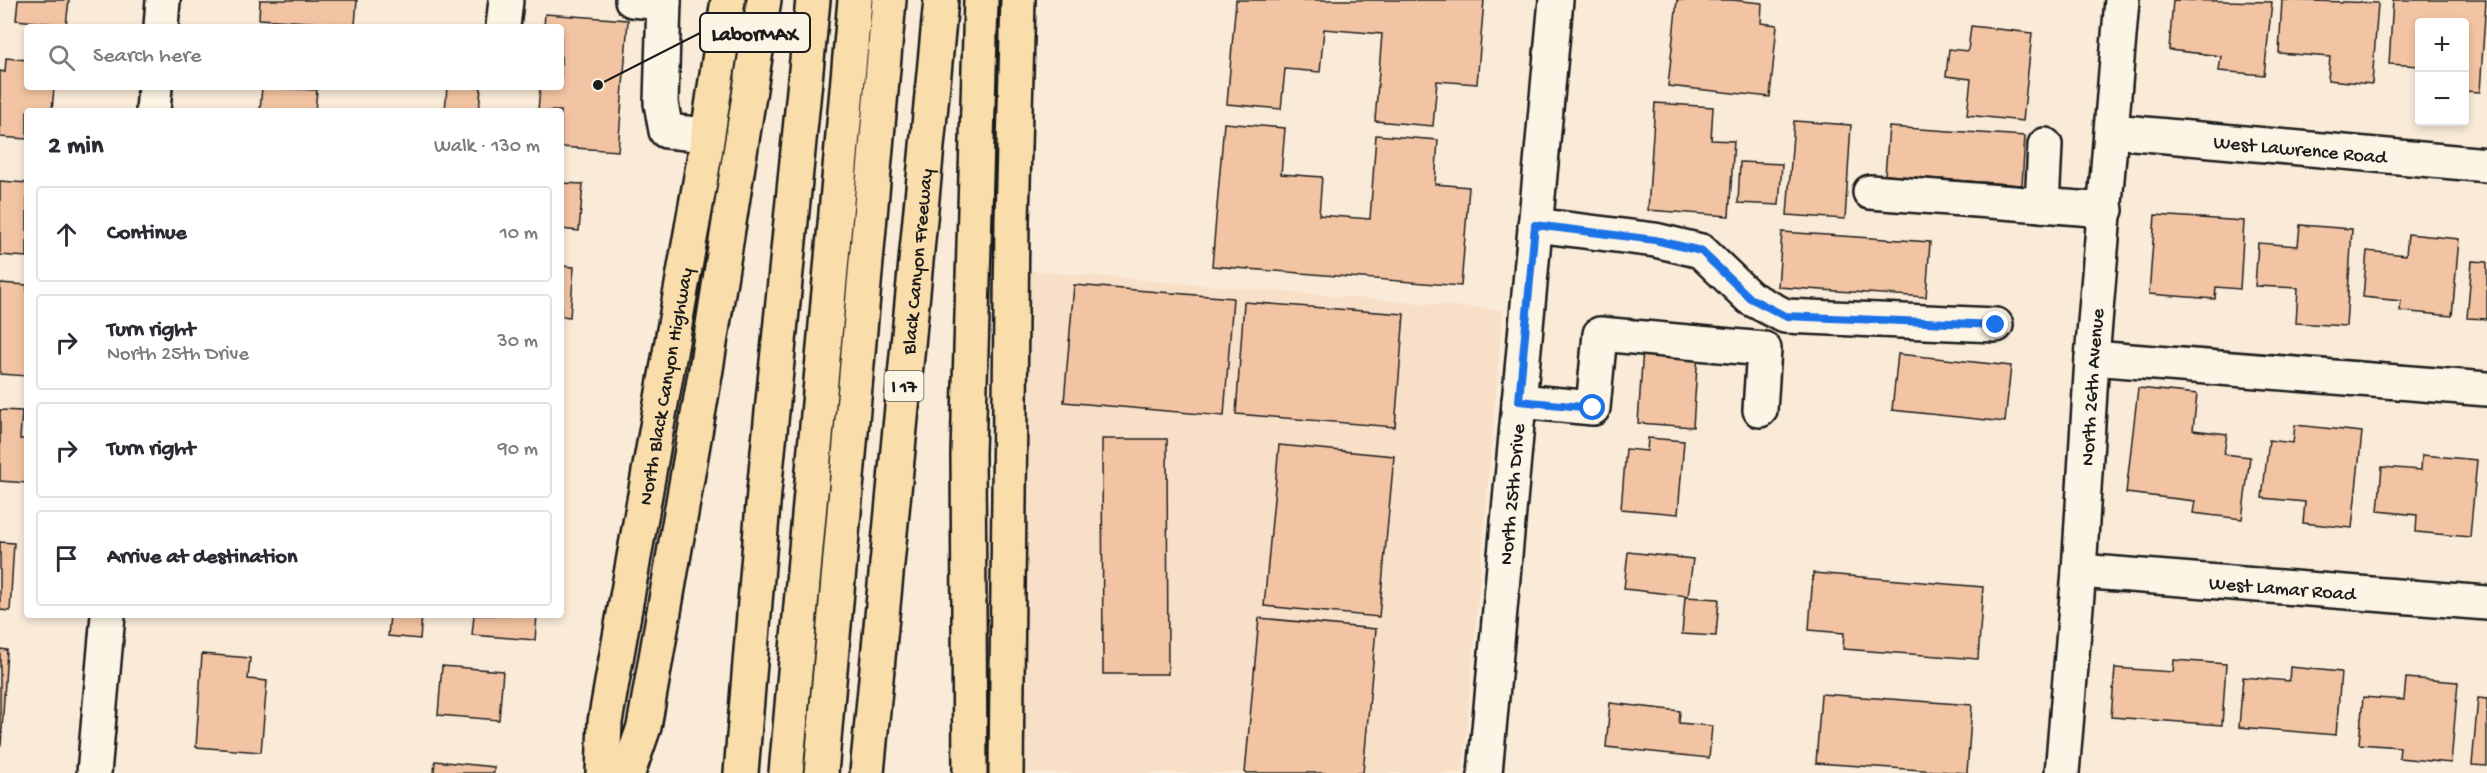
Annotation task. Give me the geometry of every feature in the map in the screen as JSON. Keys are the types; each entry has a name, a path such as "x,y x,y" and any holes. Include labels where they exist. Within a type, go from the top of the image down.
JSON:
{"main road":[{"name":"North Black Canyon Highway","path":"603,773 605,722 707,135 728,0"},
{"path":"628,773 644,727 708,358 764,0"},
{"path":"741,773 764,492 813,0"},
{"path":"786,773 855,0"},
{"path":"821,773 889,0"},
{"name":"Black Canyon Freeway","path":"867,773 941,0"},
{"path":"970,773 968,454 981,0"},
{"path":"1006,773 1012,221 1018,0"}],"street":[{"path":"161,24 163,0"},
{"path":"503,24 506,0"},
{"path":"632,0 664,2 661,103 666,131 707,135"},
{"name":"North 25th Drive","path":"1485,773 1556,0"},
{"name":"North 26th Avenue","path":"2062,773 2079,571 2092,358 2122,0"},
{"path":"153,108 155,90"},
{"name":"West Lawrence Road","path":"2112,131 2487,165"},
{"path":"2042,205 2045,145"},
{"path":"1870,192 2106,210"},
{"path":"1535,225 1655,240 1701,251 1750,298 1785,316 1996,325"},
{"path":"1519,401 1593,408 1600,334 1764,349 1760,410"},
{"path":"2092,358 2487,389"},
{"name":"West Lamar Road","path":"2079,571 2487,603"},
{"path":"94,773 108,618"}],"shaded area":[{"path":"1023,270 1503,310 1463,773 1025,773"}],"building":[{"path":"18,0 69,0 66,24 16,20"},
{"path":"260,0 357,0 355,24 259,19"},
{"path":"1236,0 1484,0 1477,84 1437,81 1433,126 1375,121 1382,34 1324,29 1320,72 1285,69 1281,109 1227,104"},
{"path":"1677,0 1732,0 1762,3 1761,23 1777,25 1770,97 1668,86"},
{"path":"2173,0 2272,2 2264,75 2219,71 2221,56 2169,50"},
{"path":"2282,0 2378,3 2372,84 2328,80 2330,57 2279,53"},
{"path":"2393,0 2486,0 2480,92 2469,91 2469,18 2415,18 2415,66 2389,64"},
{"path":"545,14 628,20 618,151 564,147 564,108 538,108 540,90 564,90 564,24 544,24"},
{"path":"1971,26 2032,33 2023,121 1967,115 1971,79 1946,76 1949,49 1968,51"},
{"path":"6,58 24,60 24,90 54,90 52,108 24,108 24,139 0,137 0,71 5,72"},
{"path":"262,90 317,90 315,108 260,108"},
{"path":"447,90 481,90 479,108 445,108"},
{"path":"1655,103 1713,107 1711,140 1734,141 1729,216 1648,210"},
{"path":"1794,121 1851,125 1845,219 1787,215"},
{"path":"1224,123 1285,128 1281,174 1322,177 1319,215 1370,219 1376,135 1438,140 1435,184 1469,187 1461,286 1212,266"},
{"path":"1889,127 2025,136 2022,185 1885,175"},
{"path":"1740,162 1782,164 1779,205 1738,203"},
{"path":"0,181 24,183 24,257 0,255"},
{"path":"564,183 583,184 579,231 564,229"},
{"path":"2155,215 2244,221 2240,289 2216,287 2215,299 2149,294"},
{"path":"2300,225 2352,229 2346,326 2296,323 2298,288 2255,286 2258,243 2298,246"},
{"path":"1782,232 1930,242 1926,297 1778,287"},
{"path":"2408,234 2459,239 2452,316 2400,311 2401,301 2363,297 2367,251 2406,255"},
{"path":"2472,261 2487,262 2487,319 2467,318"},
{"path":"564,266 574,267 570,317 564,316"},
{"path":"0,283 24,285 24,376 0,374"},
{"path":"1074,285 1233,298 1224,416 1064,402"},
{"path":"1244,302 1404,314 1395,427 1236,414"},
{"path":"1643,348 1698,352 1693,427 1638,423"},
{"path":"1898,354 2011,366 2005,422 1892,410"},
{"path":"2138,388 2197,394 2193,430 2227,434 2224,454 2250,457 2242,519 2193,513 2195,501 2126,493"},
{"path":"0,410 22,411 20,439 24,439 24,483 0,481"},
{"path":"2295,425 2362,432 2352,528 2303,523 2305,502 2262,498 2269,440 2293,443"},
{"path":"1648,438 1684,441 1678,514 1621,509 1626,449 1647,451"},
{"path":"1102,439 1167,439 1168,674 1103,674"},
{"path":"1279,445 1394,456 1379,617 1264,606"},
{"path":"2422,455 2477,460 2470,537 2416,532 2417,515 2378,511 2382,467 2421,470"},
{"path":"0,542 14,543 10,611 0,610"},
{"path":"1628,552 1693,559 1688,596 1624,589"},
{"path":"1813,573 1983,587 1978,659 1843,649 1844,633 1809,630"},
{"path":"1685,597 1719,599 1716,636 1682,634"},
{"path":"390,618 422,618 420,639 388,636"},
{"path":"474,618 537,618 535,640 472,635"},
{"path":"1259,618 1376,629 1363,773 1245,773"},
{"path":"0,649 7,650 1,745 0,745"},
{"path":"202,654 250,658 248,679 267,681 261,752 196,747"},
{"path":"2174,660 2226,664 2222,725 2111,717 2115,668 2173,672"},
{"path":"442,666 503,671 499,720 438,715"},
{"path":"2290,667 2341,672 2336,735 2239,727 2243,677 2289,681"},
{"path":"2406,678 2458,682 2451,763 2399,758 2400,747 2359,744 2363,697 2404,700"},
{"path":"1821,694 1972,705 1967,773 1816,763"},
{"path":"2478,698 2487,699 2487,766 2472,765"},
{"path":"1610,703 1680,711 1679,723 1712,726 1709,758 1606,747"},
{"path":"435,761 494,767 494,773 434,773"}],"place":[{"name":"LaborMAX","path":"598,85"}],"route":[{"path":"1593,408 1519,401 1535,225 1655,240 1701,251 1750,298 1785,316 1996,325"}]}
